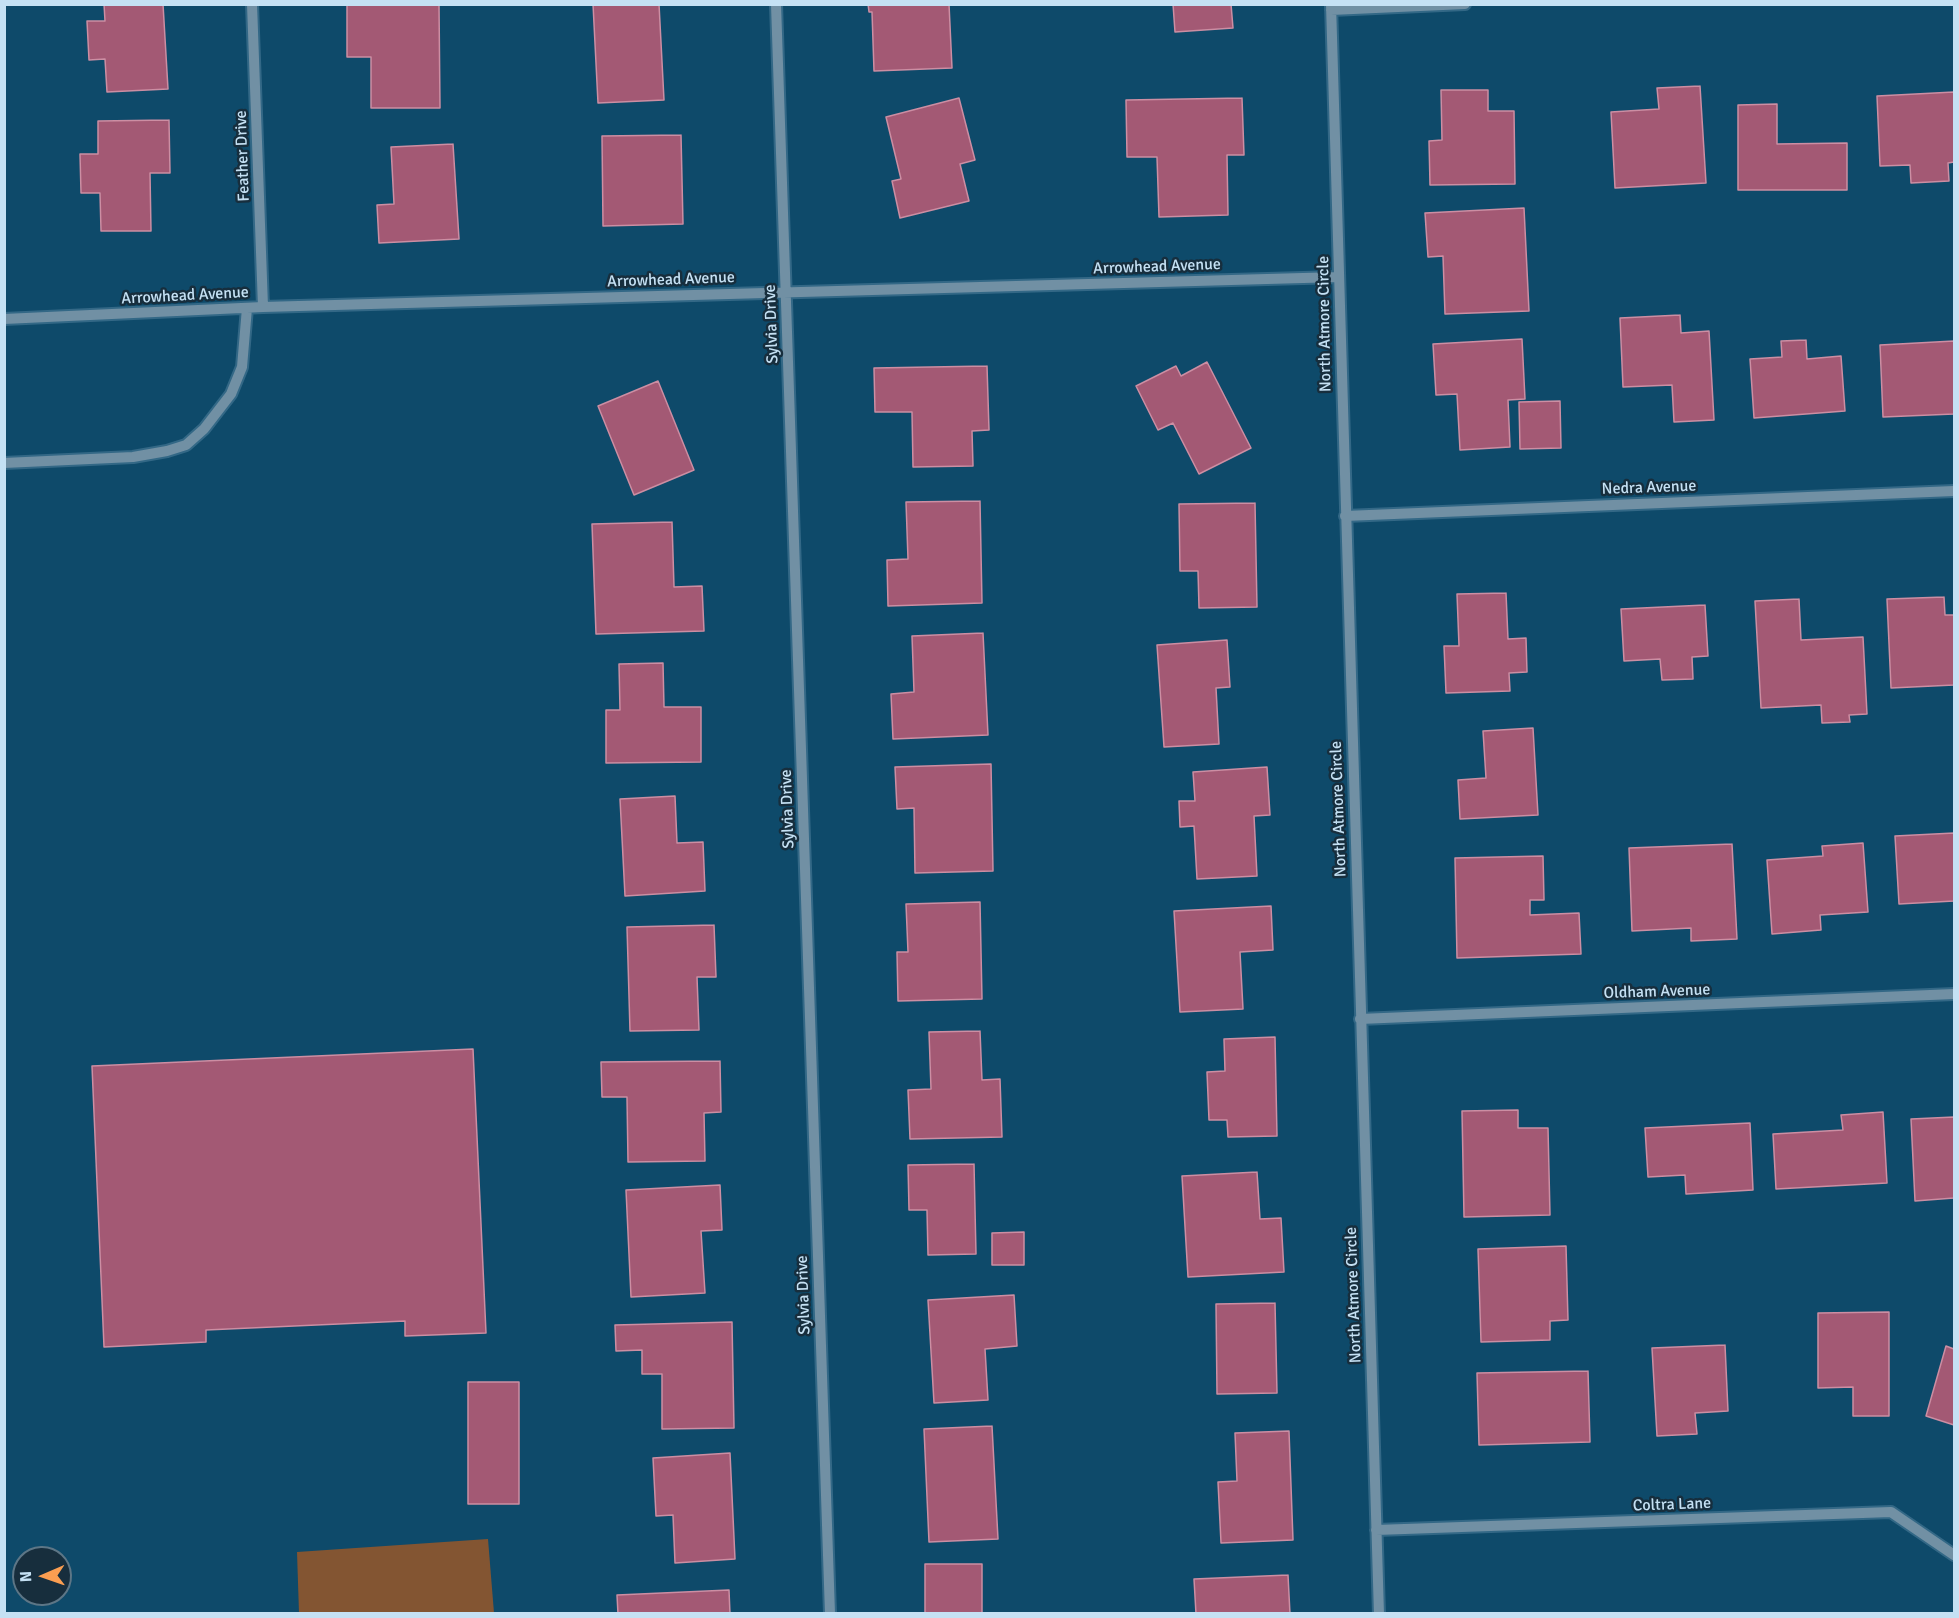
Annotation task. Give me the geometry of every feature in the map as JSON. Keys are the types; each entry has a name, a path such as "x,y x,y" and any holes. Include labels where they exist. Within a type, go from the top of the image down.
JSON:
{"street":[{"name":"Feather Drive","path":"252,4 263,307"},
{"name":"Sylvia Drive","path":"776,4 830,1614"},
{"path":"1331,7 1465,4"},
{"name":"North Atmore Circle","path":"1331,7 1379,1614"},
{"name":"Arrowhead Avenue","path":"4,320 263,307 1339,277"},
{"path":"4,462 133,457 167,452 186,445 204,429 231,394 242,367 247,308"},
{"name":"Nedra Avenue","path":"1345,516 1954,491"},
{"name":"Oldham Avenue","path":"1360,1019 1954,994"},
{"name":"Coltra Lane","path":"1376,1530 1891,1512 1954,1555"}],"shaded area":[{"path":"488,1539 494,1613 299,1613 297,1552"}],"building":[{"path":"104,4 163,4 168,89 107,92 105,59 89,60 87,21 105,21"},
{"path":"347,4 439,4 440,108 371,108 371,57 347,57"},
{"path":"593,4 659,4 664,100 598,103"},
{"path":"868,4 949,4 952,68 874,71 872,12 869,12"},
{"path":"1173,4 1231,4 1233,28 1175,32"},
{"path":"1700,86 1706,183 1615,188 1611,112 1659,109 1657,88"},
{"path":"1441,90 1488,90 1488,111 1514,111 1515,184 1430,185 1429,141 1442,140"},
{"path":"1954,92 1954,162 1948,163 1949,181 1911,183 1910,165 1880,166 1877,96"},
{"path":"959,98 975,160 960,164 969,201 900,218 892,181 901,179 886,117"},
{"path":"1242,98 1244,155 1227,155 1228,215 1159,217 1157,157 1127,157 1126,100"},
{"path":"1777,104 1777,144 1847,143 1847,190 1738,190 1738,105"},
{"path":"169,120 170,173 150,173 151,231 101,231 100,193 81,193 80,154 98,154 98,121"},
{"path":"681,135 683,224 603,226 602,136"},
{"path":"453,144 459,239 379,243 377,205 394,204 391,147"},
{"path":"1524,208 1529,311 1445,314 1443,256 1428,257 1425,213"},
{"path":"1680,315 1681,333 1709,331 1714,420 1674,422 1672,385 1623,387 1620,318"},
{"path":"1522,339 1525,399 1508,400 1510,447 1460,450 1457,394 1436,395 1433,344"},
{"path":"1806,340 1807,359 1841,356 1845,411 1754,418 1750,359 1782,357 1781,341"},
{"path":"1954,341 1954,414 1883,417 1880,345"},
{"path":"1207,362 1251,448 1199,474 1173,423 1158,430 1136,386 1176,366 1181,376"},
{"path":"987,366 989,430 972,431 973,466 913,467 912,412 875,412 874,368"},
{"path":"658,381 694,470 634,495 598,406"},
{"path":"1560,401 1561,448 1520,449 1519,402"},
{"path":"980,501 982,603 888,606 887,560 908,559 906,502"},
{"path":"1255,503 1257,607 1199,608 1198,571 1180,571 1179,504"},
{"path":"672,522 674,587 702,586 704,631 596,634 592,524"},
{"path":"1506,593 1508,639 1526,638 1527,672 1509,673 1510,691 1446,693 1444,646 1459,646 1457,594"},
{"path":"1944,597 1945,615 1954,615 1954,685 1891,688 1887,599"},
{"path":"1799,599 1801,640 1863,637 1867,714 1849,715 1850,722 1822,723 1821,705 1761,708 1755,601"},
{"path":"1705,605 1708,656 1692,657 1693,679 1662,680 1660,659 1624,661 1621,609"},
{"path":"983,633 988,735 893,739 891,694 914,692 912,636"},
{"path":"1227,640 1230,687 1216,688 1219,744 1164,747 1157,645"},
{"path":"663,663 664,707 701,707 701,762 606,763 606,710 620,710 619,664"},
{"path":"1533,728 1538,815 1460,819 1458,780 1486,778 1483,731"},
{"path":"991,764 993,871 915,873 914,808 897,809 895,767"},
{"path":"1267,767 1270,815 1254,816 1257,876 1197,879 1194,826 1180,827 1179,801 1195,801 1193,772"},
{"path":"675,796 677,843 703,842 705,891 625,896 620,799"},
{"path":"1954,833 1954,901 1899,904 1895,836"},
{"path":"1863,843 1868,912 1820,915 1821,930 1772,934 1767,860 1823,856 1822,846"},
{"path":"1732,844 1737,939 1691,941 1691,928 1632,931 1629,848"},
{"path":"1543,856 1544,900 1530,900 1530,915 1579,913 1581,954 1457,958 1455,858"},
{"path":"980,902 982,999 898,1001 897,952 908,952 906,904"},
{"path":"1271,906 1273,950 1240,952 1243,1009 1180,1012 1174,911"},
{"path":"714,925 716,977 697,977 699,1030 630,1031 627,927"},
{"path":"980,1031 982,1080 1000,1079 1002,1137 910,1139 908,1090 931,1089 929,1032"},
{"path":"1275,1037 1277,1136 1228,1137 1227,1120 1209,1120 1207,1072 1225,1071 1224,1039"},
{"path":"473,1049 486,1333 405,1336 405,1321 206,1330 206,1342 104,1347 92,1066"},
{"path":"720,1061 721,1112 704,1113 705,1161 628,1162 627,1097 602,1097 601,1062"},
{"path":"1518,1110 1518,1128 1548,1128 1550,1215 1464,1217 1462,1111"},
{"path":"1883,1112 1887,1183 1776,1189 1773,1134 1843,1130 1841,1115"},
{"path":"1954,1117 1954,1198 1915,1201 1911,1119"},
{"path":"1750,1123 1753,1190 1686,1194 1685,1175 1648,1177 1645,1128"},
{"path":"974,1164 976,1254 928,1255 927,1210 909,1210 908,1165"},
{"path":"1257,1172 1260,1219 1281,1218 1284,1272 1188,1277 1182,1176"},
{"path":"720,1185 722,1230 701,1231 705,1293 631,1297 626,1190"},
{"path":"1024,1232 1024,1265 992,1265 992,1233"},
{"path":"1566,1246 1568,1320 1550,1321 1550,1340 1481,1342 1478,1249"},
{"path":"1014,1295 1017,1346 985,1349 988,1400 934,1403 928,1300"},
{"path":"1275,1303 1277,1393 1217,1394 1216,1304"},
{"path":"1889,1312 1889,1416 1853,1416 1853,1387 1818,1388 1818,1313"},
{"path":"732,1322 734,1428 662,1429 662,1374 642,1374 642,1350 616,1351 615,1325"},
{"path":"1725,1345 1728,1411 1695,1413 1697,1434 1657,1436 1652,1348"},
{"path":"1946,1346 1954,1349 1954,1425 1926,1416"},
{"path":"1588,1371 1590,1442 1479,1445 1477,1373"},
{"path":"468,1382 519,1382 519,1504 468,1504"},
{"path":"992,1426 998,1539 929,1542 924,1429"},
{"path":"1289,1431 1293,1540 1221,1543 1218,1482 1237,1481 1235,1433"},
{"path":"730,1453 735,1559 675,1563 673,1515 656,1516 653,1458"},
{"path":"925,1564 982,1564 982,1614 925,1614"},
{"path":"1288,1575 1290,1614 1196,1614 1194,1579"},
{"path":"729,1590 730,1614 618,1614 617,1595"}]}
